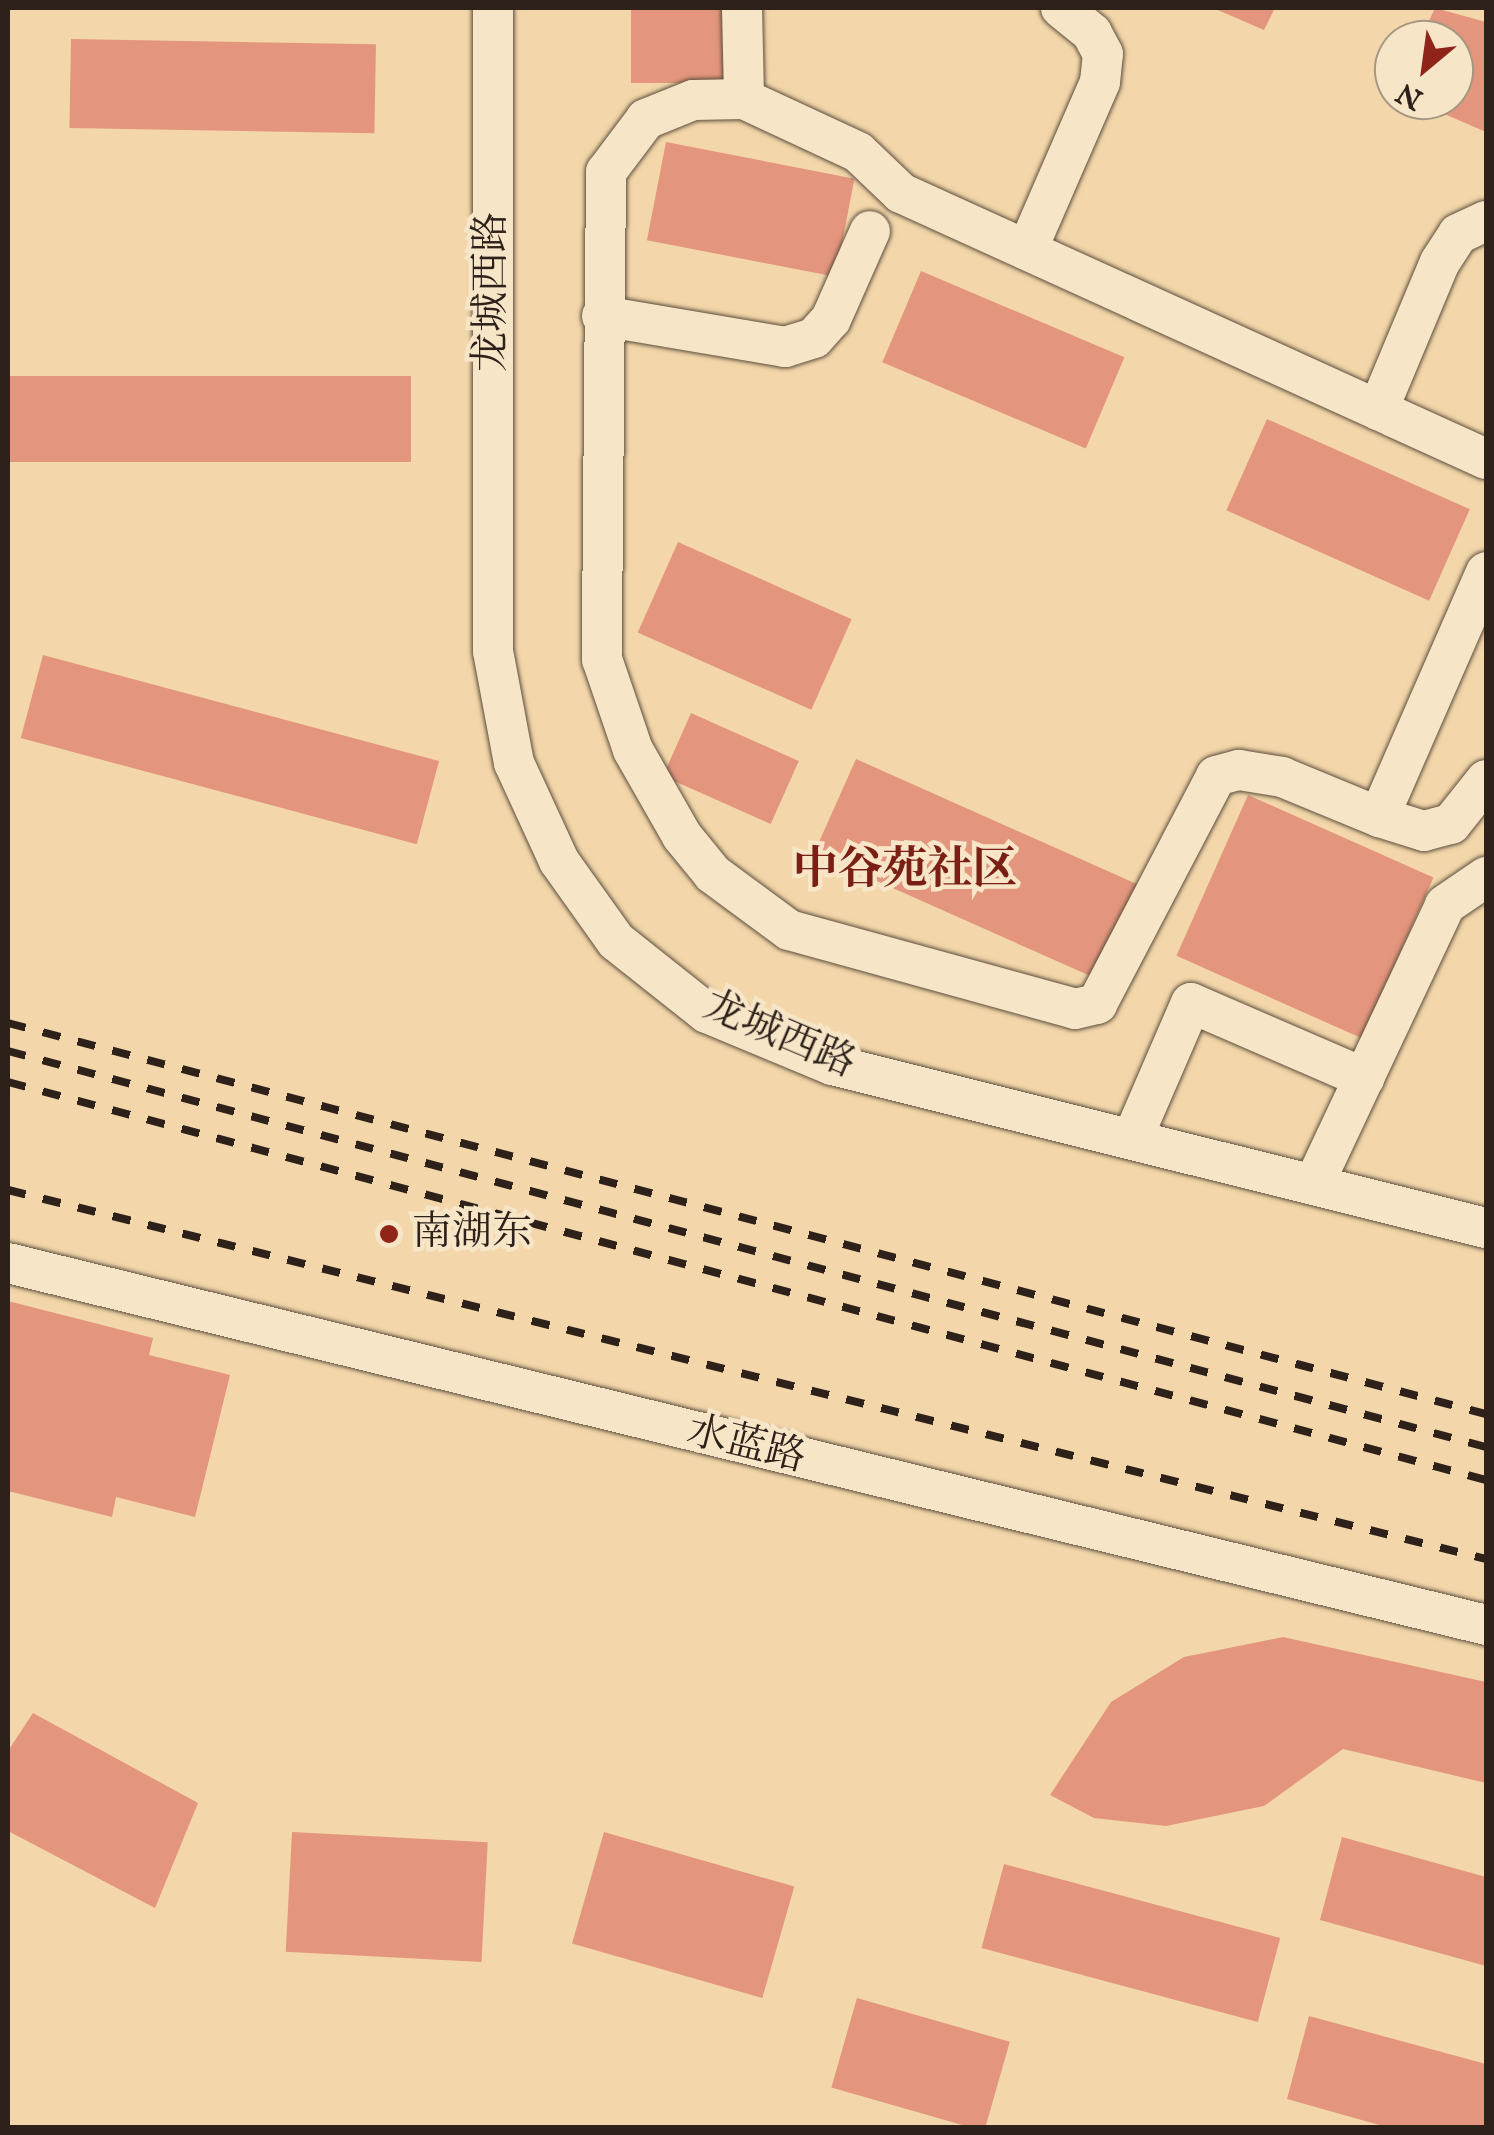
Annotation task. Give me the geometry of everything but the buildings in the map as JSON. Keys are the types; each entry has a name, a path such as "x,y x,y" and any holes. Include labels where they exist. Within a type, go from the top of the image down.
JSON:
{"street":[{"name":"龙城西路","path":"493,8 493,651 514,764 560,861 616,942 707,1012 832,1065 1486,1228"},
{"path":"742,8 744,99"},
{"path":"1027,250 1100,82 1098,44 1062,8"},
{"path":"1486,459 901,193 858,152 744,99 693,100 646,119 625,138 606,172 602,200 602,659 612,700 682,836 713,874 789,930 1075,1009 1097,1004 1116,978 1189,815 1216,776 1239,770 1282,777 1424,831 1452,824 1486,780"},
{"path":"1378,410 1440,262 1458,234 1486,221"},
{"path":"602,316 784,347 814,338 831,319 870,231"},
{"path":"1379,816 1473,644 1486,572"},
{"path":"1314,1184 1444,905 1486,877"},
{"path":"1133,1137 1191,1003 1364,1078"},
{"name":"水蓝路","path":"8,1262 1486,1625"}],"railway":[{"path":"8,1023 1486,1414"},
{"path":"8,1051 1486,1447"},
{"path":"8,1082 1486,1480"},
{"path":"8,1190 1486,1559"}],"place":[{"name":"南湖东","path":"389,1234"}],"district":[{"name":"中谷苑社区","path":"905,871"}]}
